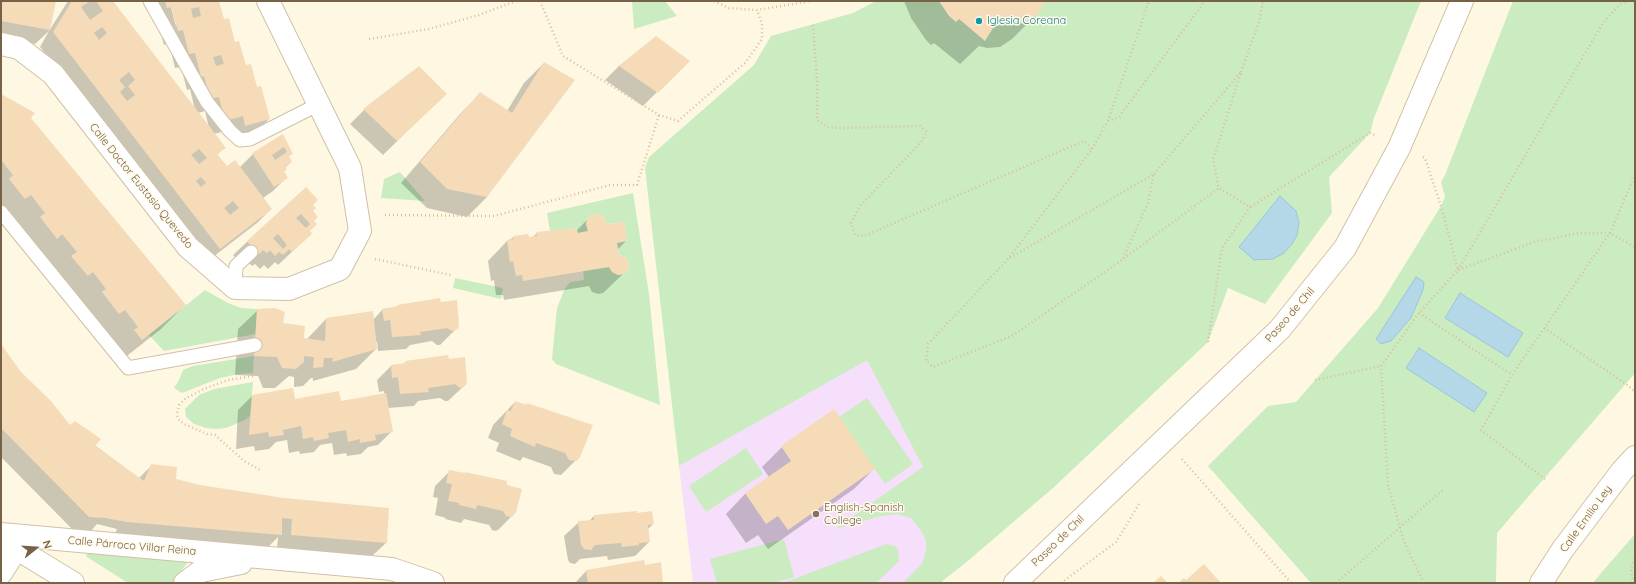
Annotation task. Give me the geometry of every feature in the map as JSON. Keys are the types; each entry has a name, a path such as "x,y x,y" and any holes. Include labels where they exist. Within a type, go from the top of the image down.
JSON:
{"street":[{"path":"235,288 289,289 340,269 360,231 350,168 268,1"},
{"name":"Paseo de Chil","path":"1015,583 1280,330 1345,248 1399,148 1462,1"},
{"name":"Calle Doctor Eustasio Quevedo","path":"1,44 19,48 53,74 188,247 235,288"},
{"name":"Calle Emilio Ley","path":"1541,583 1563,549 1622,471 1635,457"},
{"path":"1,573 6,540 73,583"},
{"name":"Calle Párroco Villar Reina","path":"6,540 264,558 392,569 433,583"},
{"name":"Calle Párroco Villar Reina","path":"185,583 201,571 264,558"}],"lane":[{"path":"150,1 207,102 230,131 240,140 250,139 319,104"},
{"path":"1,212 128,368 255,345"},
{"path":"235,288 236,266 251,252"}],"path":[{"path":"369,39 428,29 479,15 516,1"},
{"path":"540,1 564,56 659,115 678,121 746,62 762,39 762,24 757,10"},
{"path":"714,1 729,8 757,10 811,1"},
{"path":"1149,1 1108,121 1092,149 1008,259 928,344 926,361 933,367 1012,336 1122,260 1218,188"},
{"path":"1108,121 1119,116 1205,1"},
{"path":"1250,207 1218,188 1213,160 1241,72 1259,22 1263,1"},
{"path":"1424,583 1404,542 1388,484 1381,366 1419,313 1458,270 1602,23 1620,4 1627,1"},
{"path":"813,25 817,79 817,120 827,127 920,126 927,132 921,142 860,206 851,223 856,235 864,236 1084,141 1092,149"},
{"path":"1008,259 1154,174 1241,72"},
{"path":"357,214 494,216 610,186 637,185 659,115"},
{"path":"1208,342 1222,248 1250,207 1370,133 1399,148 1425,158 1441,206 1458,270"},
{"path":"1122,260 1148,203 1154,174"},
{"path":"1545,479 1481,430 1512,375 1610,233 1635,175"},
{"path":"1458,270 1534,242 1579,234 1610,233 1635,247"},
{"path":"369,257 452,275"},
{"path":"1419,313 1512,375"},
{"path":"1544,328 1626,384 1635,392"},
{"path":"1315,380 1381,366"},
{"path":"253,376 228,380 204,389 186,398 179,405 177,413 178,419 184,424 201,432 215,435 244,461 260,470"},
{"path":"1165,439 1291,583"},
{"path":"1336,583 1443,490"},
{"path":"1633,583 1631,569 1635,558"}],"shaded area":[{"name":"English-Spanish College","path":"867,359 923,467 940,583 693,583 679,466"}],"green space":[{"path":"632,1 665,1 677,16 634,29"},
{"path":"876,1 1421,1 1374,118 1370,133 1329,177 1332,213 1265,304 1228,288 1208,342 1053,488 940,583 903,583 922,564 926,551 926,541 922,532 911,518 897,514 881,516 835,529 923,467 867,360 679,466 645,168 649,157 754,65 771,36 853,13"},
{"path":"1513,1 1635,1 1635,373 1497,533 1496,583 1311,583 1208,466 1268,406 1296,402 1378,308 1441,206 1445,197 1441,182"},
{"path":"400,172 425,201 381,198 384,179"},
{"path":"633,193 649,294 660,405 556,364 552,359 557,308 565,288 570,282 584,280 583,270 609,267 612,272 618,275 624,274 629,267 628,260 619,255 617,243 627,241 624,222 607,224 601,215 596,214 590,216 587,220 586,224 588,231 578,233 576,228 550,231 547,213"},
{"path":"455,278 503,288 501,299 453,288"},
{"path":"205,290 228,303 241,308 257,309 256,334 164,351 149,335"},
{"path":"254,356 253,373 238,374 220,378 182,393 174,388 183,370 193,366"},
{"path":"253,382 250,416 245,420 226,428 216,429 206,428 194,424 186,417 185,409 199,395 214,389"},
{"path":"867,398 913,464 885,484 839,417"},
{"path":"746,448 763,474 706,512 689,486"},
{"path":"1635,534 1635,583 1593,583 1601,573"},
{"path":"784,539 794,577 773,583 717,583 710,559"},
{"path":"886,544 894,546 898,549 899,561 876,583 783,583"},
{"path":"93,552 187,561 187,563 173,583 128,583 87,557 86,555 88,553"}],"water":[{"path":"1280,196 1296,211 1299,223 1297,235 1292,244 1284,253 1273,259 1254,260 1239,247"},
{"path":"1416,277 1424,282 1423,290 1411,318 1391,341 1381,344 1376,339"},
{"path":"1460,293 1523,333 1508,357 1445,318"},
{"path":"1419,348 1487,393 1474,412 1406,368"}],"building":[{"path":"1,1 56,1 50,30 1,21"},
{"path":"72,1 90,1 81,7 90,20 103,11 96,1 113,1 226,148 217,154 227,166 235,160 272,209 220,249 53,32","holes":["102,27 107,33 99,40 94,33","129,72 135,80 128,86 135,95 127,101 120,92 125,87 119,80","199,149 207,158 199,164 191,155","201,177 206,183 201,187 196,181","233,201 239,208 230,215 224,208"]},
{"path":"165,1 219,1 224,19 229,18 235,42 239,41 246,65 251,64 257,87 261,86 270,119 245,126 243,116 225,121 219,97 210,99 204,76 201,77 195,53 189,54 183,30 178,31 171,7 167,8","holes":["199,7 201,16 193,18 191,9","221,55 224,64 216,66 213,57"]},
{"name":"Iglesia Coreana","path":"939,1 1046,1 1037,15 1025,23 1011,25 998,20 985,41 959,19 956,22 949,16"},
{"path":"656,36 690,61 658,93 619,66"},
{"path":"544,62 575,80 487,197 447,189 420,162 480,92 512,113"},
{"path":"419,66 447,94 397,141 363,109"},
{"path":"1,94 35,113 31,118 186,305 142,340 134,330 138,327 125,310 119,314 102,292 106,289 93,272 88,276 71,256 77,252 62,234 57,239 40,217 45,213 31,195 25,199 9,179 13,175 1,160"},
{"path":"283,134 293,154 289,156 292,162 285,167 287,170 284,171 288,178 274,187 252,153","holes":["284,147 287,152 275,160 272,155"]},
{"path":"306,187 318,200 313,205 316,208 313,211 318,217 314,221 317,224 310,231 312,234 292,252 289,249 283,255 279,252 275,256 270,250 267,253 263,250 259,254 247,241","holes":["301,214 310,224 306,228 296,218","278,234 287,245 283,249 273,238"]},
{"path":"596,214 601,215 607,224 624,222 627,241 617,243 619,255 628,260 629,267 624,274 618,275 612,272 609,267 523,281 522,275 516,276 513,261 510,262 507,240 514,239 513,236 528,234 529,237 537,236 536,232 576,228 578,233 588,231 586,224 587,220 590,216"},
{"path":"440,298 441,302 457,300 458,329 452,331 447,328 420,332 421,335 392,337 390,320 384,321 382,309"},
{"path":"275,308 285,312 283,323 305,326 304,338 325,341 326,318 373,311 377,349 332,362 333,358 324,358 323,367 313,368 314,357 304,356 304,362 296,369 282,368 277,357 254,356 257,309"},
{"path":"1,344 21,372 51,401 70,425 75,421 101,439 95,446 144,481 151,464 177,467 176,479 200,485 284,498 389,508 387,543 291,535 292,519 282,518 282,535 127,522 89,517 1,428"},
{"path":"448,355 449,359 465,357 466,385 460,388 455,384 428,388 429,392 400,394 398,377 392,378 391,365 406,363 405,361"},
{"path":"293,388 295,399 339,391 341,401 386,393 393,432 375,435 376,440 360,443 360,439 348,442 346,430 328,433 329,438 314,441 313,437 303,439 301,426 283,430 284,435 269,437 268,432 249,435 252,395"},
{"path":"515,401 527,405 527,403 593,425 577,461 569,460 565,453 536,443 535,447 510,436 512,429 502,424 507,410 511,411"},
{"path":"834,409 875,469 788,530 778,516 766,524 745,493 791,461 781,446"},
{"path":"449,470 507,481 507,485 522,489 516,512 510,517 506,516 503,511 477,505 476,509 448,501 452,484 446,483"},
{"path":"637,511 637,513 652,511 654,524 648,525 650,542 622,547 621,543 595,545 591,550 584,549 581,545 578,521 594,520 594,515"},
{"path":"644,560 645,565 661,562 663,583 588,583 586,570"},
{"path":"1204,564 1221,583 1178,583 1184,578 1186,580"},
{"path":"1161,576 1168,583 1153,583"}],"place":[{"name":"Iglesia Coreana","path":"979,21"},
{"name":"English-Spanish College","path":"816,514"}]}
